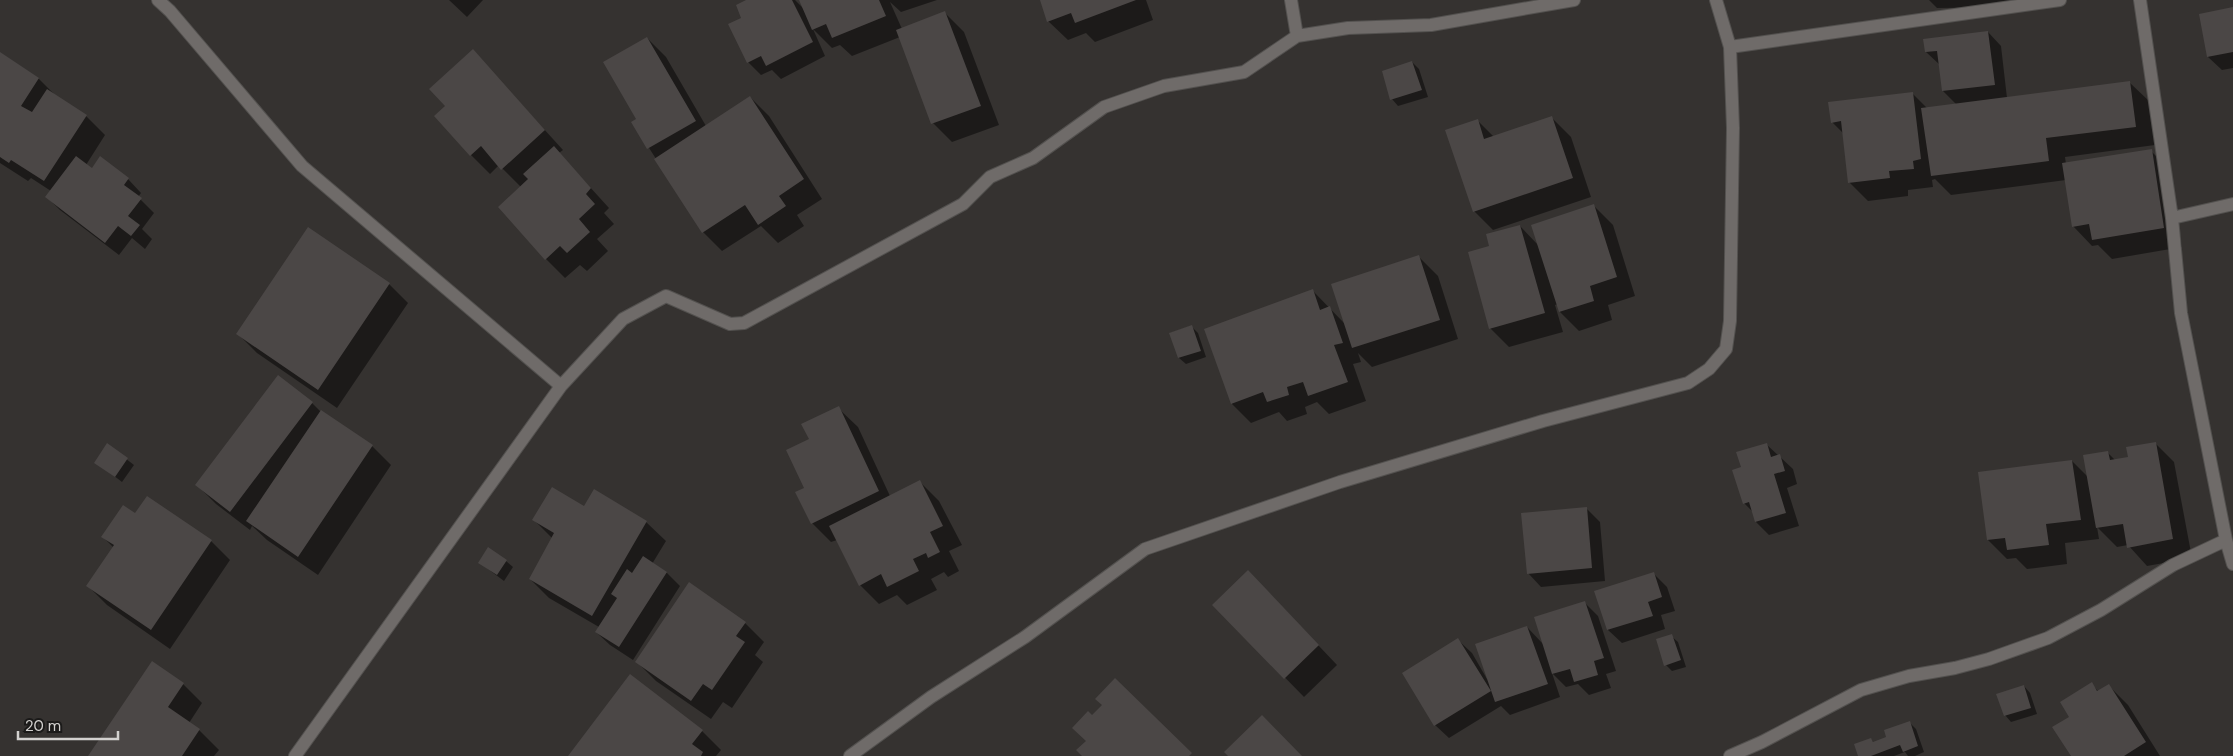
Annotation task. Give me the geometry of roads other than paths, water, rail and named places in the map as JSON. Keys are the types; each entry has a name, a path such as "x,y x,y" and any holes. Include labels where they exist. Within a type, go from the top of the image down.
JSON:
{"street":[{"path":"158,0 170,11 302,166 561,386"},
{"path":"1291,0 1298,36"},
{"path":"295,756 561,386 623,319 666,296 730,324 744,323 963,204 990,177 1033,158 1104,107 1164,86 1244,72 1298,36 1348,28 1431,25 1574,0"},
{"path":"850,756 931,697 1025,637 1145,549 1340,482 1544,421 1688,383 1709,369 1726,349 1730,321 1733,128 1730,47 1716,0"},
{"path":"1730,47 2060,0"},
{"path":"2140,0 2172,218 2181,313 2226,540 2233,564"},
{"path":"2172,218 2233,204"},
{"path":"1730,756 1762,742 1861,690 1909,676 1989,660 2048,638 2101,610 2173,565 2226,540"}]}
